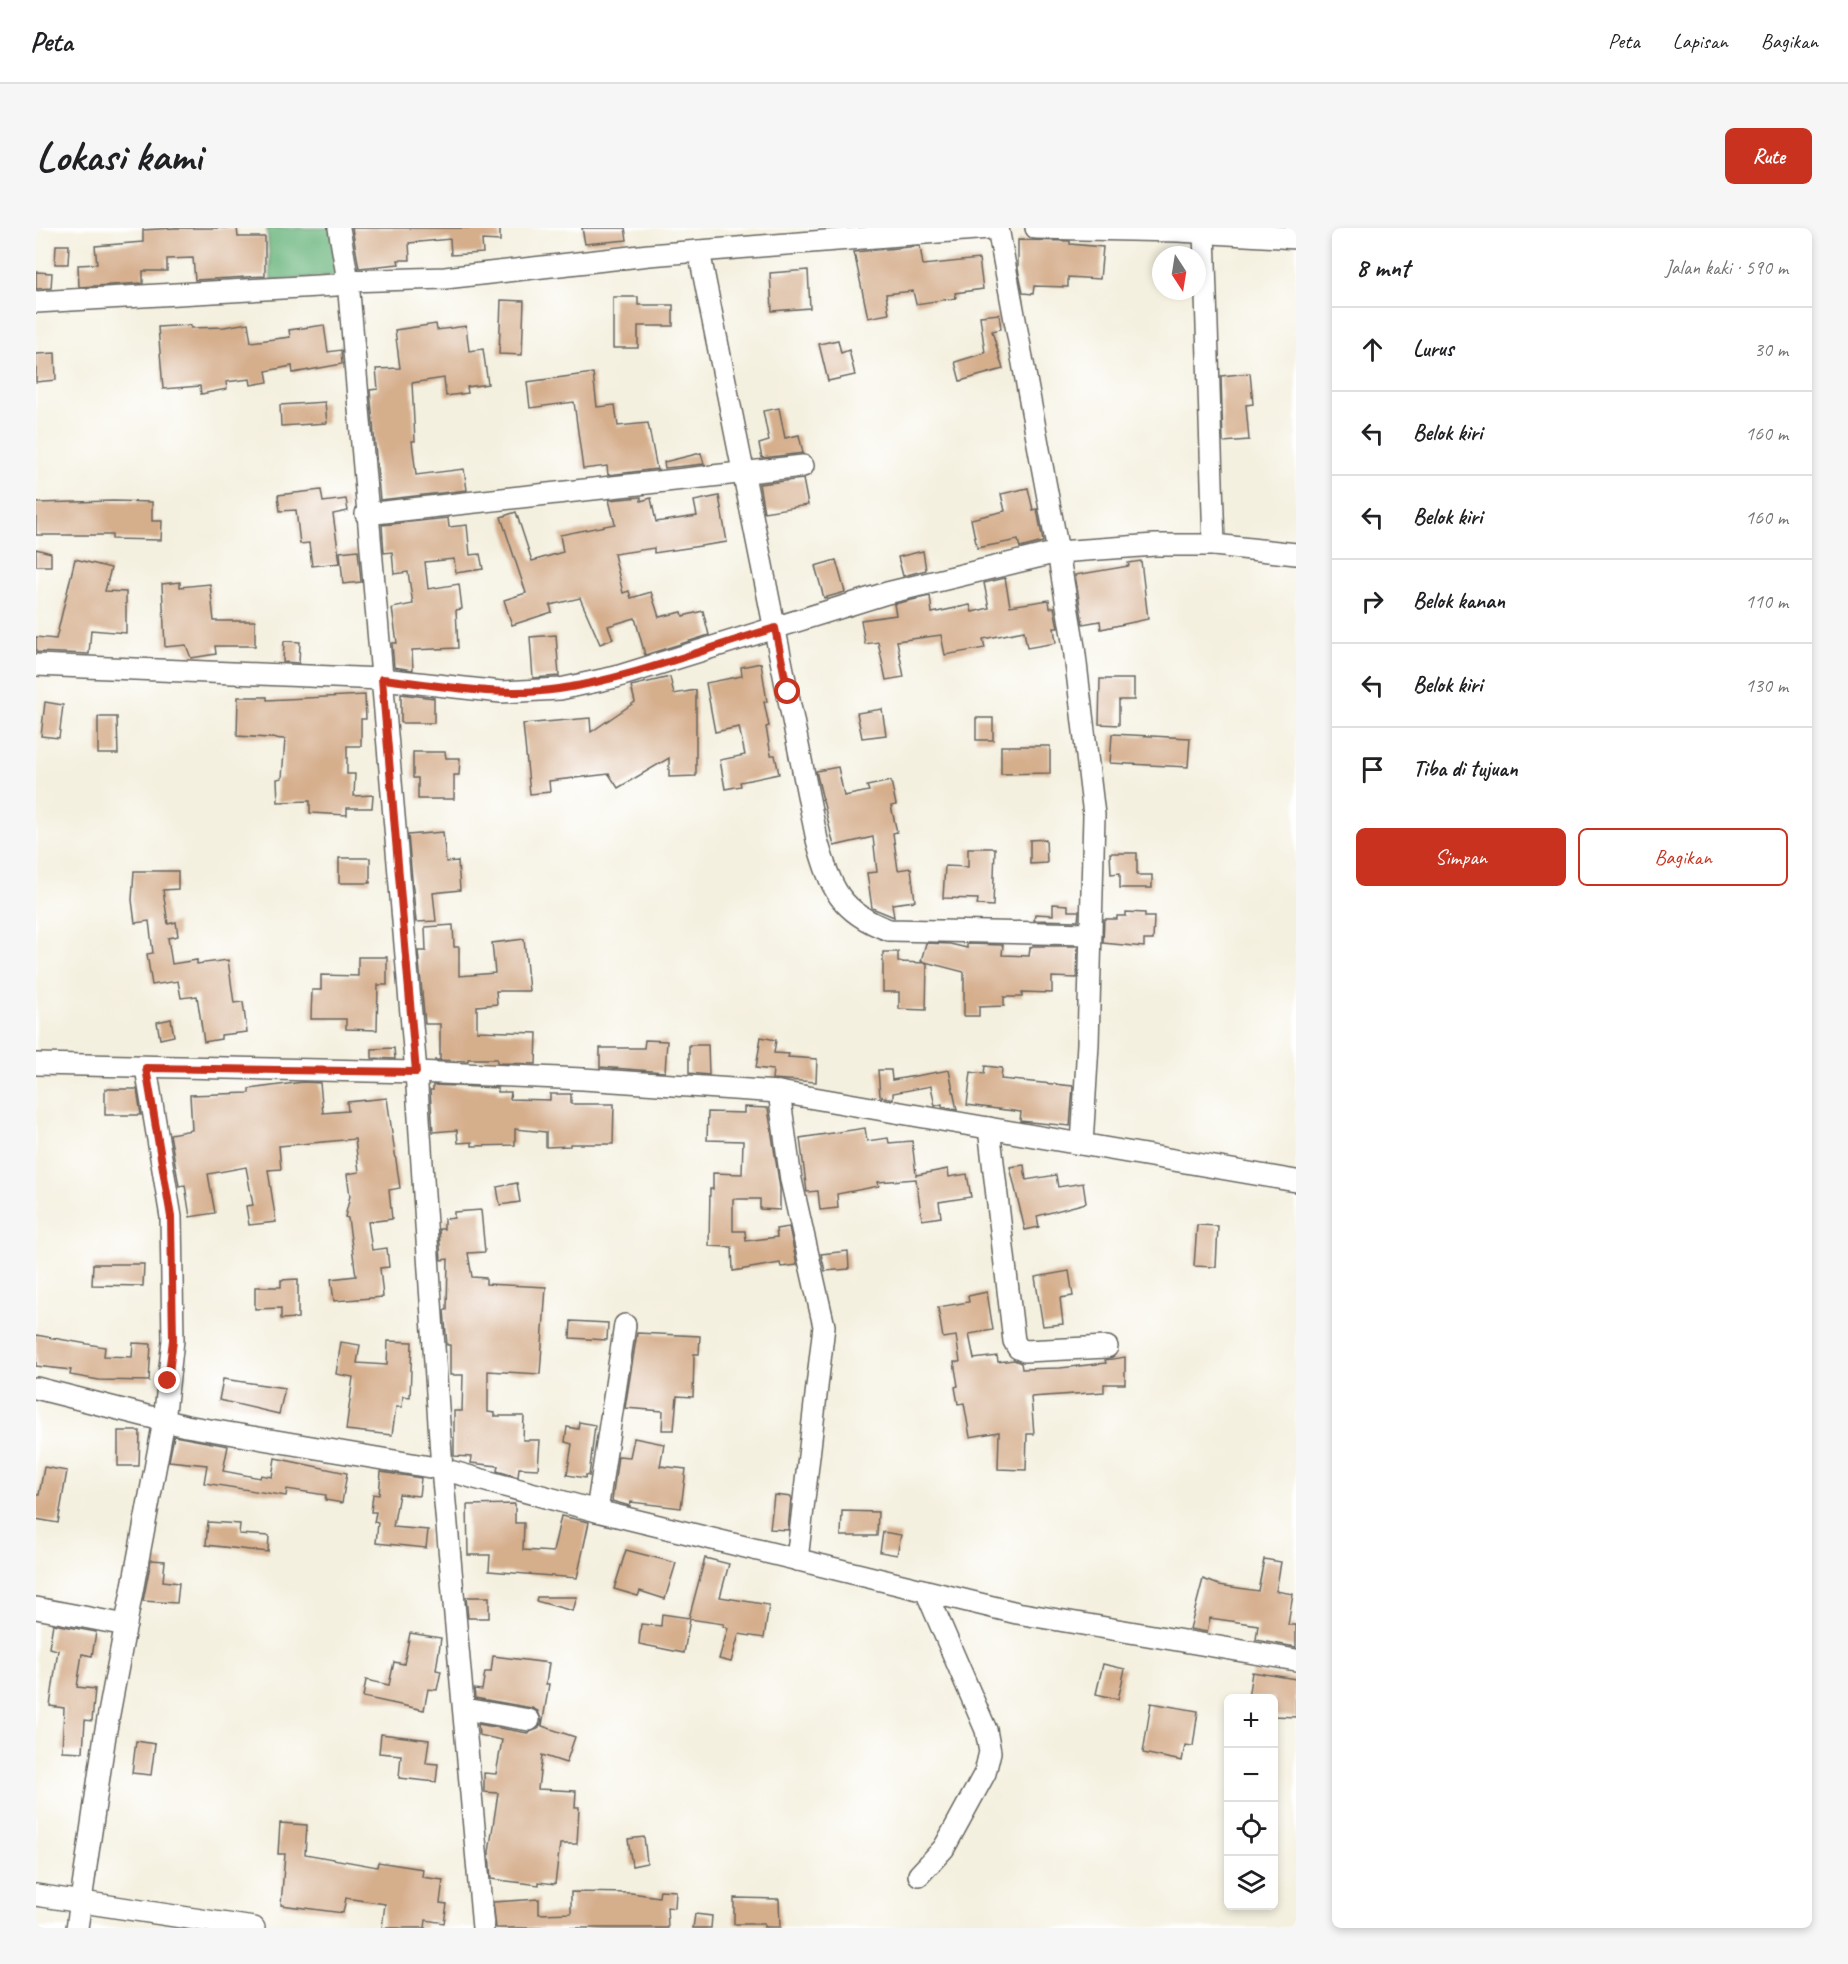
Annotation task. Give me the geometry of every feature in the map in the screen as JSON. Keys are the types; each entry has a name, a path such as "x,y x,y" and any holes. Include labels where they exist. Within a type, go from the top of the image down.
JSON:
{"street":[{"path":"339,228 348,281 366,514 416,1072 442,1469 483,1928"},
{"path":"36,302 336,285 348,281 445,278 699,251 989,228"},
{"path":"998,228 1074,647 1094,815 1082,1144"},
{"path":"1036,228 1178,229 1296,238"},
{"path":"1204,232 1214,545"},
{"path":"699,251 817,840 834,890 845,905 865,921 889,930 1091,934"},
{"path":"366,514 803,466"},
{"path":"36,665 382,679 501,692 560,689 622,675 887,593 1058,552 1155,545 1214,545 1296,554"},
{"path":"36,1064 583,1078 779,1092 1168,1157 1296,1181"},
{"path":"77,1928 105,1735 164,1421 173,1340 171,1217 146,1068"},
{"path":"779,1092 791,1180 824,1326 797,1560"},
{"path":"989,1128 1014,1341 1025,1351 1107,1347"},
{"path":"597,1511 625,1325"},
{"path":"36,1388 164,1421 442,1469 597,1511 1017,1613 1296,1660"},
{"path":"919,1875 944,1848 985,1773 990,1752 986,1731 926,1591"},
{"path":"36,1608 126,1625"},
{"path":"464,1709 529,1720"},
{"path":"36,1895 254,1928"}],"green space":[{"path":"267,228 337,228 343,275 271,281"}],"building":[{"path":"237,228 238,237 265,237 265,276 195,280 193,258 167,259 167,271 143,271 143,283 79,287 78,265 97,264 95,246 143,242 143,230"},
{"path":"352,228 500,228 500,241 482,240 483,253 451,255 450,239 409,243 410,260 398,260 399,264 359,268"},
{"path":"582,228 625,228 627,240 585,244"},
{"path":"1018,240 1070,241 1070,244 1103,247 1100,279 1068,277 1068,287 1034,286 1033,294 1023,293 1018,269"},
{"path":"56,245 69,245 68,264 55,264"},
{"path":"920,246 923,265 979,259 983,289 955,293 956,298 916,304 913,291 886,294 889,314 868,318 854,252"},
{"path":"808,270 810,308 772,311 770,273"},
{"path":"36,272 52,273 51,288 36,289"},
{"path":"613,297 638,297 638,305 673,305 673,326 638,326 638,348 613,348"},
{"path":"501,300 524,301 522,355 499,354"},
{"path":"999,314 1001,329 992,331 1003,369 960,381 955,362 985,353 980,316"},
{"path":"248,323 251,342 290,337 289,330 324,325 328,352 341,350 342,364 293,373 292,366 266,371 268,382 251,385 250,379 226,382 227,389 201,394 200,386 163,389 158,327 191,325 191,328 224,327"},
{"path":"436,324 437,330 466,326 469,351 483,349 488,384 467,387 468,393 446,396 444,378 412,383 415,441 412,441 416,475 464,469 467,490 380,500 370,390 378,389 376,369 400,368 395,330"},
{"path":"838,340 841,353 849,350 855,375 828,381 819,344"},
{"path":"55,353 56,380 36,382 36,354"},
{"path":"593,373 597,407 615,405 618,426 648,423 657,469 608,475 607,466 583,469 574,402 530,408 527,382"},
{"path":"1250,373 1253,404 1246,405 1249,440 1223,442 1221,376"},
{"path":"325,402 327,423 281,426 280,405"},
{"path":"779,408 785,438 799,435 803,453 762,458 759,444 769,441 763,411"},
{"path":"701,453 704,464 665,468 664,462"},
{"path":"803,479 808,505 764,512 759,484"},
{"path":"1028,488 1033,510 1037,509 1043,542 1020,548 1018,540 977,548 971,519 1005,511 1001,494"},
{"path":"321,490 323,502 346,499 348,511 333,514 340,563 312,566 309,543 300,544 296,510 280,511 278,495"},
{"path":"719,496 727,542 654,553 654,548 614,554 623,593 629,591 631,598 651,592 659,617 682,612 683,616 703,611 709,635 645,655 635,618 608,626 613,639 600,644 580,598 550,605 552,612 512,625 504,600 526,593 501,517 516,512 532,561 563,552 560,535 615,524 609,500 641,497 641,501 651,498 656,522 697,516 694,501"},
{"path":"152,502 152,521 162,521 161,540 112,539 112,535 36,535 36,503"},
{"path":"448,518 449,527 467,525 470,555 480,554 483,569 456,573 454,559 425,562 428,589 459,584 462,609 456,610 458,648 412,650 413,670 394,667 392,643 397,643 392,608 413,604 408,572 394,574 392,552 384,553 382,525"},
{"path":"36,549 51,553 51,566 36,566"},
{"path":"358,550 361,582 343,584 340,552"},
{"path":"923,551 926,570 903,576 898,557"},
{"path":"75,559 111,568 105,591 126,592 126,633 91,630 89,654 36,652 36,637 56,639"},
{"path":"836,560 845,592 824,598 815,566"},
{"path":"1141,561 1148,619 1101,629 1100,621 1083,624 1075,575 1129,566 1128,563"},
{"path":"1005,578 1010,606 1049,600 1050,608 1054,607 1058,628 1054,628 1056,643 1027,648 1024,631 983,639 985,648 945,655 941,635 897,641 904,677 886,680 878,642 865,644 861,620 896,615 894,604 930,596 932,613 970,605 972,612 989,608 984,583"},
{"path":"180,582 180,587 210,584 214,621 255,621 255,646 215,646 216,654 191,658 186,645 165,647 162,584"},
{"path":"556,635 559,676 533,678 530,637"},
{"path":"284,641 300,642 299,663 283,662"},
{"path":"761,663 767,702 764,702 769,726 766,727 771,755 775,755 779,774 740,782 741,786 725,789 720,760 745,755 739,727 715,732 706,683 742,676 741,667"},
{"path":"670,677 674,694 696,690 696,776 669,777 669,758 618,788 609,774 549,781 550,792 530,794 523,724 590,718 591,732 635,702 631,686"},
{"path":"1100,679 1134,679 1134,700 1119,700 1119,725 1099,724"},
{"path":"401,694 434,698 434,723 401,723"},
{"path":"365,695 366,719 361,719 361,746 347,746 347,774 355,774 354,796 373,795 372,808 347,808 347,815 310,813 310,801 278,802 277,779 282,778 285,739 237,736 238,697 267,697 267,700"},
{"path":"45,702 63,705 59,738 41,736"},
{"path":"882,709 886,735 862,738 857,713"},
{"path":"98,717 117,717 118,754 98,754"},
{"path":"976,718 993,718 993,740 976,740"},
{"path":"1112,734 1190,738 1188,767 1110,763"},
{"path":"1001,746 1050,746 1050,773 1001,774"},
{"path":"413,752 445,752 446,758 460,758 459,775 454,775 454,799 418,799 418,778 413,778"},
{"path":"838,767 844,796 869,791 867,786 891,781 896,805 891,806 897,832 893,833 898,870 911,868 915,901 892,904 894,917 872,908 867,873 877,872 873,837 834,846 816,771"},
{"path":"443,832 446,862 458,861 460,890 433,893 436,921 416,922 408,835"},
{"path":"1046,839 1047,863 1030,864 1030,840"},
{"path":"968,848 995,848 993,906 977,905 978,899 943,898 945,866 968,867"},
{"path":"1110,853 1137,853 1137,875 1152,875 1152,888 1120,888 1120,873 1111,874"},
{"path":"339,858 370,858 370,883 339,883"},
{"path":"134,871 178,871 178,889 163,890 168,924 176,922 178,936 168,938 172,964 197,960 197,964 228,960 234,1003 243,1002 247,1032 221,1035 221,1039 204,1042 197,996 181,998 178,981 152,985 147,954 153,953 149,921 135,923 132,900"},
{"path":"1053,904 1068,905 1068,911 1079,911 1078,921 1034,920 1035,914 1053,915"},
{"path":"1126,912 1145,913 1145,917 1154,917 1153,940 1144,940 1144,947 1103,943 1104,919 1117,919 1117,916 1126,916"},
{"path":"453,925 454,947 459,947 459,976 495,973 492,943 524,939 529,991 496,991 497,1004 477,1006 477,1031 537,1033 536,1064 497,1063 497,1059 468,1059 468,1061 434,1060 440,1060 440,1024 425,1024 418,951 426,951 425,927"},
{"path":"926,943 950,944 967,948 967,944 1003,945 1002,955 1029,956 1030,948 1033,946 1078,946 1077,978 1052,977 1052,993 1022,992 1022,997 1004,997 1004,1006 979,1007 979,1016 964,1016 964,972 921,961"},
{"path":"883,952 898,952 898,962 927,963 926,1010 899,1009 899,992 883,992"},
{"path":"358,957 387,957 387,985 378,985 377,1030 346,1029 346,1019 311,1019 312,990 321,990 321,975 358,976"},
{"path":"171,1019 174,1036 160,1039 157,1022"},
{"path":"761,1037 776,1040 774,1053 789,1054 788,1057 817,1059 816,1082 772,1079 773,1070 756,1068"},
{"path":"645,1040 667,1041 665,1072 600,1067 600,1048 644,1048"},
{"path":"689,1045 708,1045 709,1075 689,1073"},
{"path":"394,1048 395,1059 372,1058 372,1049"},
{"path":"985,1066 1002,1068 1001,1079 1073,1086 1070,1126 1020,1121 1021,1112 967,1105 971,1072 984,1074"},
{"path":"878,1070 891,1070 892,1080 949,1070 957,1110 942,1107 942,1104 935,1106 931,1086 893,1093 893,1099 880,1096"},
{"path":"303,1082 320,1083 323,1113 348,1111 347,1102 387,1098 400,1188 389,1190 392,1219 368,1222 372,1250 387,1248 389,1267 380,1268 383,1297 334,1301 331,1279 356,1276 348,1218 345,1217 350,1196 347,1174 359,1172 355,1139 279,1146 281,1169 268,1170 276,1222 249,1225 246,1206 253,1205 246,1167 208,1174 215,1213 190,1217 185,1185 179,1186 170,1134 192,1130 190,1095 249,1093 249,1089"},
{"path":"433,1085 498,1088 498,1092 511,1092 510,1099 550,1100 550,1094 571,1094 571,1104 614,1104 613,1144 570,1144 570,1146 546,1147 546,1132 515,1129 515,1145 472,1146 472,1142 458,1143 457,1130 433,1132 430,1090 433,1090"},
{"path":"105,1089 137,1089 141,1115 105,1115"},
{"path":"744,1107 768,1108 780,1189 780,1210 760,1209 760,1199 733,1199 733,1231 745,1231 746,1241 777,1237 776,1229 789,1227 797,1265 781,1267 780,1263 733,1271 732,1247 709,1246 710,1189 713,1189 713,1173 742,1174 743,1141 707,1140 708,1112 744,1113"},
{"path":"865,1128 867,1141 888,1138 889,1143 912,1141 916,1175 948,1169 949,1177 967,1174 971,1197 939,1202 941,1217 922,1220 916,1179 878,1182 879,1186 837,1194 838,1208 820,1210 818,1191 807,1192 800,1138"},
{"path":"1024,1165 1026,1180 1056,1175 1058,1187 1083,1183 1086,1203 1037,1216 1039,1227 1025,1230 1010,1167"},
{"path":"517,1183 520,1202 500,1205 497,1187"},
{"path":"481,1210 485,1252 468,1253 472,1277 486,1278 486,1284 546,1287 540,1374 488,1371 488,1412 494,1413 494,1416 524,1416 523,1440 540,1440 538,1469 519,1468 518,1477 497,1471 498,1466 471,1463 472,1457 454,1456 454,1411 462,1411 463,1375 450,1375 450,1345 447,1345 444,1310 447,1310 448,1259 441,1260 439,1229 444,1229 444,1219 454,1218 454,1212"},
{"path":"1197,1225 1218,1226 1216,1267 1194,1266"},
{"path":"848,1251 849,1269 825,1271 821,1254"},
{"path":"93,1264 144,1264 143,1286 92,1285"},
{"path":"1069,1271 1073,1296 1060,1298 1063,1324 1043,1326 1035,1277"},
{"path":"298,1279 298,1318 281,1319 281,1308 255,1309 255,1287 281,1287 281,1280"},
{"path":"987,1292 993,1330 969,1334 974,1359 997,1356 998,1362 1014,1360 1021,1363 1022,1369 1106,1363 1105,1360 1125,1357 1125,1384 1104,1384 1104,1392 1031,1397 1034,1434 1027,1434 1026,1470 998,1469 999,1432 970,1437 964,1403 958,1404 955,1387 958,1386 954,1362 960,1362 956,1336 943,1338 938,1307 969,1302 968,1296"},
{"path":"571,1321 608,1323 607,1340 570,1338"},
{"path":"637,1333 700,1336 699,1354 694,1354 693,1397 677,1396 674,1430 662,1430 663,1411 625,1408"},
{"path":"36,1335 105,1347 104,1356 132,1357 133,1343 151,1344 149,1381 99,1380 70,1375 71,1370 36,1366"},
{"path":"388,1341 412,1342 410,1397 403,1396 402,1407 396,1407 392,1435 346,1430 353,1377 336,1374 341,1342 360,1345 357,1363 387,1365"},
{"path":"223,1379 285,1388 279,1414 219,1400"},
{"path":"579,1422 595,1425 589,1476 586,1475 585,1478 567,1475 572,1444 565,1442 567,1427 578,1429"},
{"path":"118,1431 140,1431 139,1466 118,1466"},
{"path":"174,1436 228,1446 223,1471 260,1478 261,1475 272,1477 275,1458 347,1473 342,1503 325,1500 326,1495 287,1489 286,1496 204,1483 207,1465 169,1461"},
{"path":"634,1438 664,1444 660,1466 686,1469 681,1508 631,1502 630,1506 612,1501 618,1456 630,1457"},
{"path":"44,1467 67,1471 58,1523 36,1519 36,1495 39,1495"},
{"path":"381,1472 421,1478 419,1496 399,1494 393,1527 428,1530 426,1548 376,1543 378,1523 374,1522 376,1512 371,1512 373,1494 379,1495"},
{"path":"774,1495 791,1497 788,1530 770,1529"},
{"path":"515,1504 515,1523 524,1523 523,1550 553,1552 561,1516 589,1522 577,1578 489,1571 490,1555 468,1555 467,1505"},
{"path":"842,1511 878,1512 877,1536 841,1536"},
{"path":"208,1522 240,1524 239,1534 269,1536 268,1552 206,1545"},
{"path":"883,1532 901,1535 897,1555 880,1552"},
{"path":"626,1550 676,1563 665,1599 640,1591 638,1596 614,1589"},
{"path":"705,1558 729,1564 720,1597 769,1605 764,1638 739,1634 731,1662 719,1659 728,1628 723,1627 724,1624 690,1619 684,1653 639,1644 641,1624 661,1626 662,1614 689,1618"},
{"path":"1264,1559 1281,1562 1276,1591 1293,1594 1288,1625 1296,1625 1296,1647 1256,1640 1258,1625 1210,1618 1207,1632 1190,1629 1203,1579 1219,1585 1258,1591"},
{"path":"151,1560 165,1561 163,1581 179,1583 177,1603 143,1601"},
{"path":"466,1597 489,1597 489,1618 468,1618"},
{"path":"537,1597 577,1597 573,1611 536,1601"},
{"path":"53,1624 96,1632 92,1656 82,1654 77,1687 95,1689 92,1721 85,1720 83,1752 62,1751 64,1708 50,1706 58,1650 49,1648"},
{"path":"410,1633 441,1638 436,1670 441,1671 437,1690 428,1689 424,1710 363,1697 366,1680 389,1685 394,1662 404,1664"},
{"path":"493,1656 549,1663 546,1684 549,1684 542,1726 575,1737 566,1763 542,1755 538,1789 576,1791 575,1807 579,1807 577,1844 560,1844 555,1884 539,1882 539,1885 491,1879 489,1852 498,1793 484,1792 484,1773 496,1774 502,1740 479,1735 478,1724 527,1733 538,1729 542,1722 538,1711 532,1708 475,1698 474,1689 482,1690 485,1672 491,1672"},
{"path":"1103,1664 1125,1669 1118,1699 1096,1694"},
{"path":"1252,1672 1296,1679 1296,1717 1278,1716 1278,1694 1249,1694"},
{"path":"1151,1703 1198,1711 1193,1746 1185,1745 1182,1761 1143,1753"},
{"path":"381,1734 429,1740 426,1763 438,1764 436,1782 399,1778 401,1755 379,1753"},
{"path":"136,1741 155,1744 151,1775 132,1773"},
{"path":"280,1823 307,1825 305,1854 377,1867 378,1862 423,1869 422,1877 443,1880 440,1903 447,1904 444,1923 426,1920 425,1928 382,1928 385,1904 346,1898 343,1913 281,1905 285,1854 278,1854"},
{"path":"644,1837 647,1863 632,1866 628,1839"},
{"path":"660,1890 676,1891 675,1908 667,1907 668,1928 496,1928 493,1902 539,1899 539,1914 571,1913 571,1892 631,1893 659,1897"},
{"path":"734,1898 779,1899 780,1927 764,1927 764,1924 734,1924"},
{"path":"695,1914 712,1916 711,1928 693,1928"}],"route":[{"path":"168,1381 173,1340 171,1217 146,1068 416,1072 382,679 501,692 560,689 616,677 775,628 788,692"}]}
